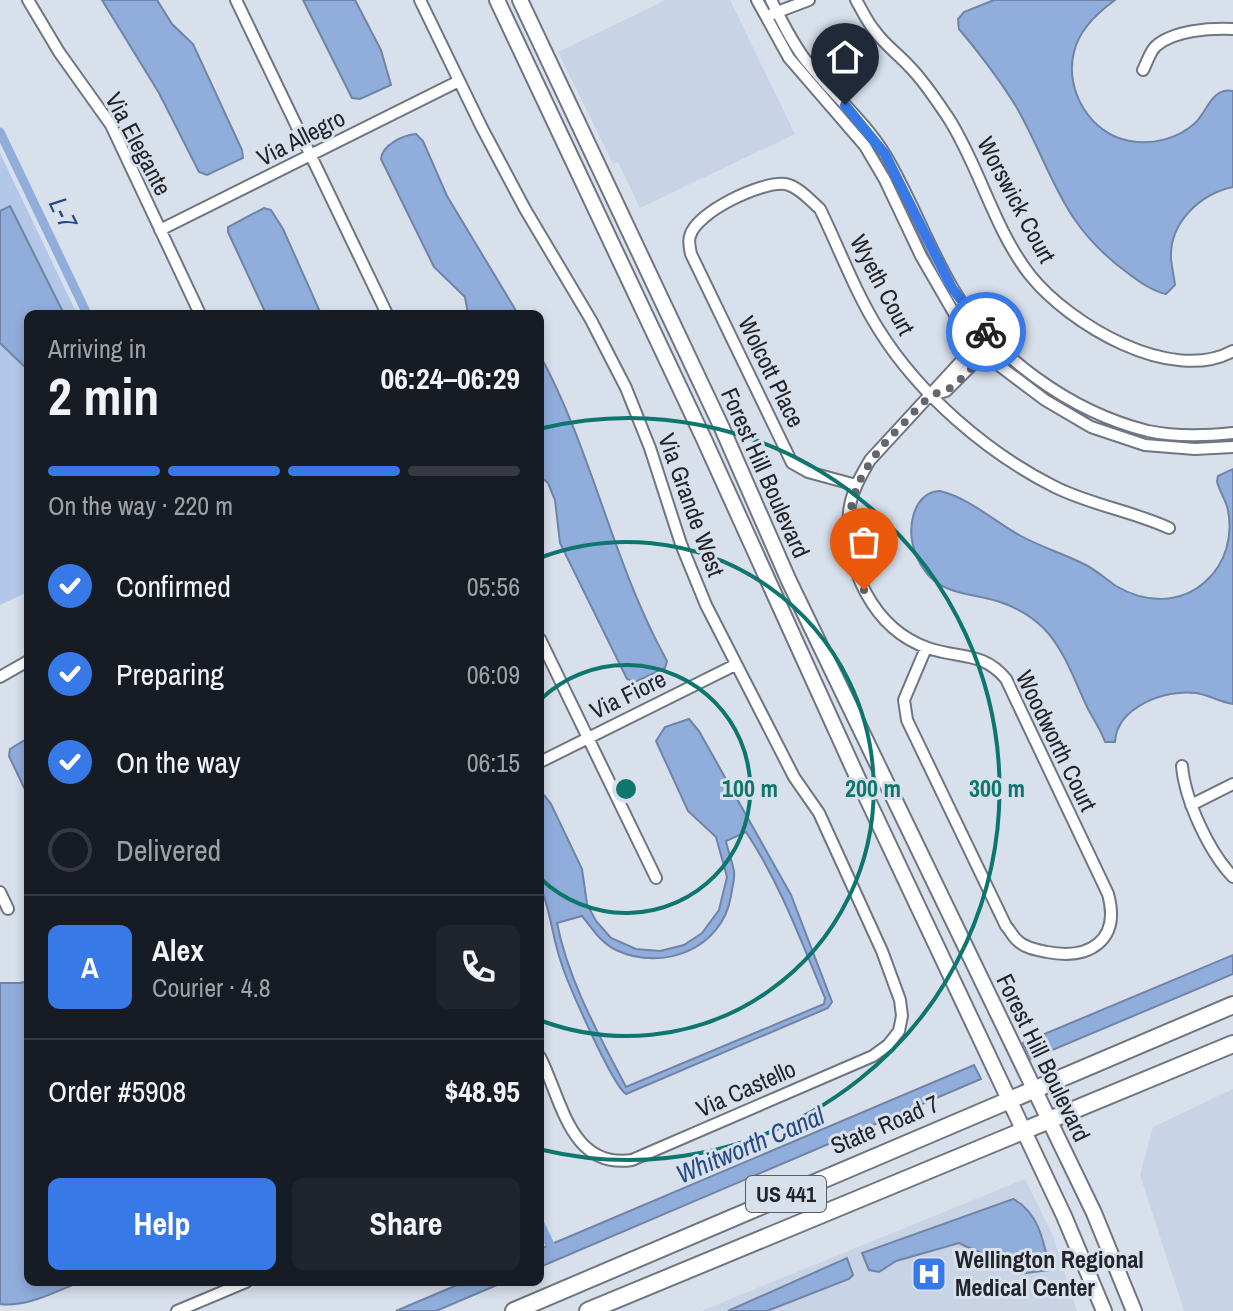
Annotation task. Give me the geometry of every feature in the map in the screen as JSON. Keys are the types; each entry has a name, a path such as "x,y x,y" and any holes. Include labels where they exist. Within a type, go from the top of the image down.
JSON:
{"main road":[{"name":"Forest Hill Boulevard","path":"497,0 677,380 857,779 1064,1216 1104,1311"},
{"name":"Forest Hill Boulevard","path":"520,0 722,428 789,581 1094,1213 1134,1311"},
{"name":"State Road 7","path":"514,1311 1233,1005"},
{"name":"US 441","path":"588,1311 1233,1044"}],"street":[{"name":"Via Elegante","path":"28,0 59,52 111,125 198,310"},
{"path":"236,0 385,310"},
{"name":"Via Grande West","path":"420,0 525,209 591,320 626,388 706,605 794,777 819,813 882,951 900,1000 902,1016 899,1031"},
{"path":"766,16 809,0"},
{"name":"Worswick Court","path":"856,0 875,32 912,68 959,134 1011,244 1031,276 1067,309 1138,351 1161,358 1191,360 1222,357 1233,351"},
{"path":"765,1 777,11 805,60 859,119 885,154 952,288 991,337 1044,382 1102,416 1151,431 1185,435 1233,433"},
{"path":"765,1 766,16 789,58 865,146 921,256 958,320 984,354 1045,400 1091,427 1145,445 1195,449 1233,447"},
{"path":"1143,70 1156,46 1176,36 1204,28 1233,29"},
{"name":"Via Allegro","path":"160,230 459,81"},
{"name":"Wyeth Court","path":"689,237 697,222 712,209 766,186 786,184 805,195 820,209 878,329 904,364 955,418 984,442 1055,487 1169,528"},
{"name":"Wolcott Place","path":"689,237 691,254 792,463 808,472 856,485"},
{"name":"Woodworth Court","path":"926,648 904,700 907,720 1006,926 1019,942 1035,949 1075,955 1099,943 1111,925 1112,910 1108,894 1006,679 996,667 983,660 926,648 899,630 879,612 864,590 854,566 849,540 849,509 856,485 870,460 933,395 976,344 991,337"},
{"name":"Woodworth Court","path":"933,395 946,391 984,354 991,337"},
{"path":"544,647 656,878"},
{"path":"0,677 24,663"},
{"name":"Via Fiore","path":"544,760 735,665"},
{"path":"1182,766 1191,805 1223,866 1233,877"},
{"path":"1191,805 1233,784"},
{"path":"0,892 8,909"},
{"name":"Via Castello","path":"544,1066 573,1133 585,1149 601,1160 616,1162 632,1160 873,1056 888,1045 899,1031"},
{"path":"177,1311 236,1286"}],"shaded area":[{"path":"102,0 157,0 172,24 193,44 243,158 207,175 199,172 159,93"},
{"path":"303,0 355,0 381,50 391,85 360,99 352,98"},
{"path":"666,0 730,0 795,134 640,208 618,162 613,164 558,52"},
{"path":"994,0 1115,0 1084,29 1076,44 1072,66 1077,95 1084,108 1103,130 1116,137 1147,142 1172,137 1194,124 1219,93 1233,91 1233,187 1198,203 1181,222 1172,246 1175,285 1166,294 1129,274 1088,237 1061,198 1017,108 990,67 959,29 958,19 964,12"},
{"path":"416,134 423,141 447,196 516,310 467,310 465,297 434,267 381,159 385,149 405,136"},
{"path":"0,153 75,310 24,310 24,594 0,605"},
{"path":"10,206 62,310 24,310 24,366 0,343 0,211"},
{"path":"264,208 271,210 283,229 319,310 264,310 228,227"},
{"path":"544,363 575,431 632,586 667,661 665,668 635,682 627,679 560,543 555,500 544,480"},
{"path":"1233,469 1233,704 1196,693 1157,698 1133,710 1124,719 1115,742 1105,742 1065,660 1043,628 1011,606 939,584 923,568 913,547 912,524 916,509 927,495 940,491 971,504 1027,539 1086,565 1127,592 1150,598 1174,598 1196,589 1219,566 1229,539 1229,520 1217,481 1218,476"},
{"path":"689,719 699,731 791,895 832,1002 828,1008 626,1094 590,1031 557,950 544,897 544,795 582,869 587,904 596,921 611,938 636,949 660,951 684,945 702,933 719,910 727,877 716,837 688,811 656,741 665,727","holes":["746,832 780,892 825,998 824,1004 626,1087 577,986 557,923 582,916 606,943 634,956 671,957 688,951 716,930 725,914 734,874 726,841"]},
{"path":"24,740 24,788 9,756 10,749"},
{"path":"1233,955 1233,974 1031,1059 1023,1043"},
{"path":"24,982 24,1286 70,1286 10,1305 0,1304 0,983"},
{"path":"974,1065 981,1079 544,1265 544,1247"},
{"path":"1233,1089 1233,1311 1184,1311 1140,1175 1153,1127"},
{"name":"Wellington Regional Medical Center","path":"1025,1179 1053,1236 1077,1311 701,1311"},
{"path":"1013,1199 1035,1220 1050,1270 1019,1274 998,1260 959,1243 896,1261 879,1272 869,1270 862,1253"},
{"path":"847,1258 853,1275 849,1279 767,1311 728,1311"},
{"path":"455,1286 495,1286 436,1311 396,1311"}],"waterway":[{"name":"L-7","path":"0,132 85,310"},
{"name":"L-7","path":"544,1232 554,1253"}],"way so far":[{"path":"864,590 854,566 849,540 849,509 856,485 870,460 887,440 933,395 946,391 995,342 986,332"}],"place":[{"name":"Wellington Regional Medical Center","path":"929,1274"}],"route":[{"path":"845,105 885,154 952,288 986,332"}],"water label":[{"name":"Whitworth Canal","path":"750,1145"}]}
